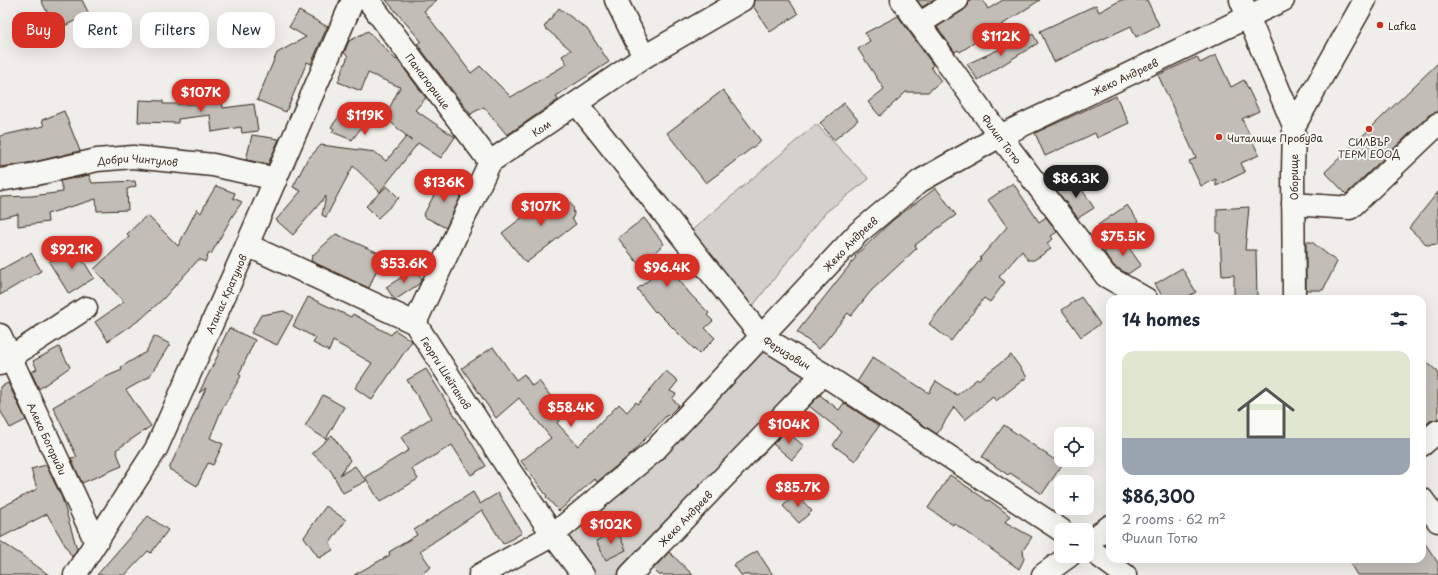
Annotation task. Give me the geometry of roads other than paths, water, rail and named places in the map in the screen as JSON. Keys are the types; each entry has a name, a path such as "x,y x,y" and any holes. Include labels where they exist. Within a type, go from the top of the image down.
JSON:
{"street":[{"name":"Атанас Кратунов","path":"75,575 156,449 276,179 353,0"},
{"name":"Панагюрище","path":"368,0 490,162"},
{"path":"616,0 644,57"},
{"name":"Ком","path":"490,162 644,57 742,0"},
{"name":"Филип Тотю","path":"902,0 1000,136 1106,276 1139,295"},
{"path":"919,24 958,0"},
{"name":"Жеко Андреев","path":"480,575 553,535 654,451 858,233 920,181 1000,136 1244,8 1283,0"},
{"path":"1294,126 1365,0"},
{"name":"Оборище","path":"1244,8 1294,126 1294,295"},
{"name":"Феризович","path":"577,104 761,336 823,374 1054,525"},
{"path":"1293,204 1350,208 1438,124"},
{"name":"Добри Чинтулов","path":"0,180 36,174 97,160 133,157 213,165 276,179"},
{"path":"247,245 415,323 490,162"},
{"path":"5,361 86,308"},
{"name":"Георги Шейтанов","path":"415,323 508,468 553,535 583,575"},
{"name":"Алеко Богориди","path":"0,335 5,361 96,542"},
{"name":"Жеко Андреев","path":"630,575 823,374"},
{"path":"1426,441 1438,431"},
{"path":"1426,504 1438,521"},
{"path":"1094,538 1106,529"},
{"path":"1094,552 1106,561"},
{"path":"1043,575 1059,563"},
{"path":"1109,563 1125,575"}],"place":[{"name":"Lafka","path":"1380,25"},
{"name":"СИЛВЪР ТЕРМ ЕООД","path":"1369,129"},
{"name":"Читалище Пробуда","path":"1219,137"}]}
